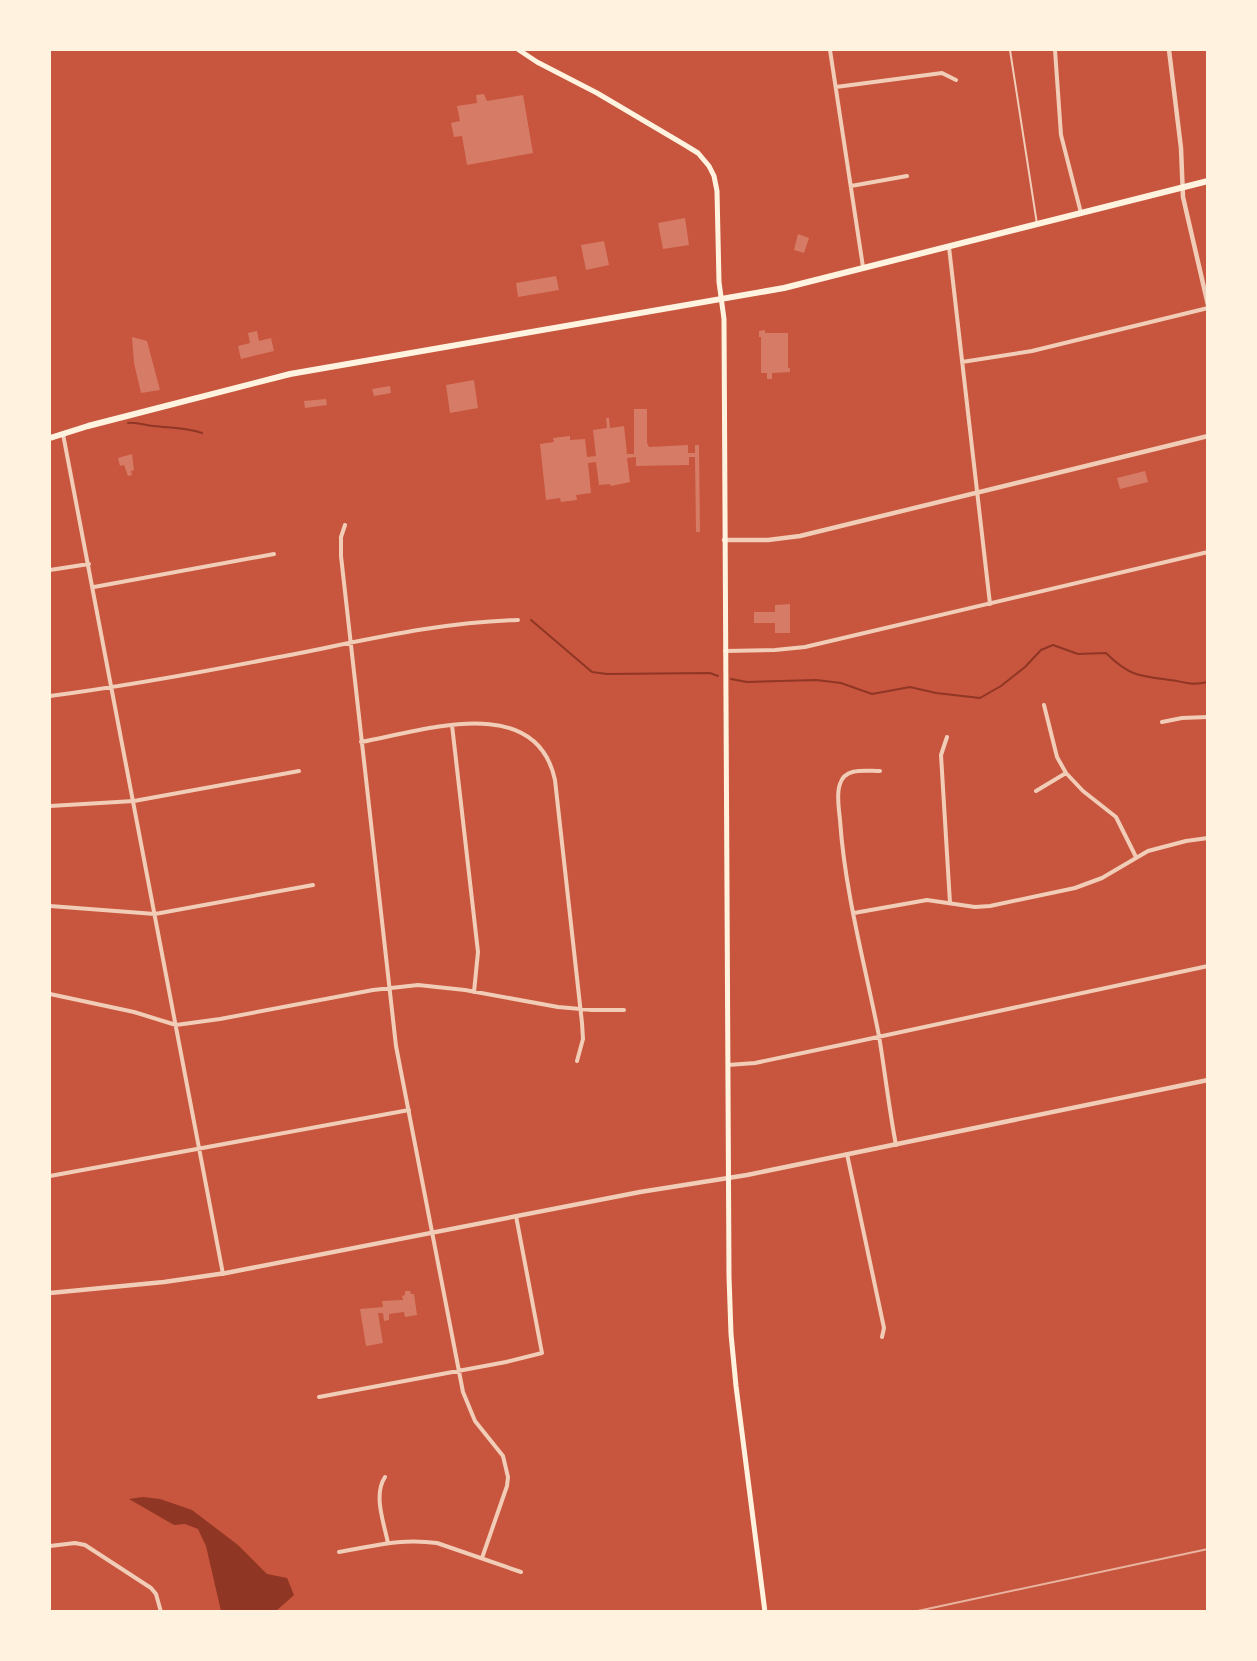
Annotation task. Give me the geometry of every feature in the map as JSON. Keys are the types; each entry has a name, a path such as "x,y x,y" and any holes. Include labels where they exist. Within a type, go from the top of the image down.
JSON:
{"main road":[{"path":"519,50 686,145 704,159 712,171 717,186 719,282 724,319 724,651 731,1334 765,1611"},
{"path":"50,438 321,368 783,288 1208,181"}],"street":[{"path":"830,50 863,267"},
{"path":"1055,50 1061,135 1081,213"},
{"path":"962,362 1032,351 1208,307 1182,187 1181,148 1169,50"},
{"path":"836,87 942,73 956,80"},
{"path":"851,186 907,176"},
{"path":"949,246 990,604"},
{"path":"63,433 223,1274"},
{"path":"724,540 768,540 800,536 1208,436"},
{"path":"345,525 341,537 340,556 396,1046 459,1371 470,1412 481,1430 503,1456 508,1477 482,1558"},
{"path":"724,651 805,647 1208,552"},
{"path":"94,587 274,554"},
{"path":"50,570 89,564"},
{"path":"50,696 447,627 518,621"},
{"path":"1044,705 1057,757 1066,773 1083,791 1116,817 1136,857"},
{"path":"1162,722 1182,718 1208,717"},
{"path":"361,742 475,722 491,723 513,729 540,747 552,768 583,1039 577,1061"},
{"path":"452,725 478,952 474,992"},
{"path":"947,737 941,755 950,903"},
{"path":"50,806 134,801 299,771"},
{"path":"880,771 853,771 845,776 839,787 839,806 843,855 865,976 879,1036 896,1145"},
{"path":"1036,791 1066,773"},
{"path":"854,913 919,900 975,907 990,906 1075,888 1102,878 1148,851 1208,838"},
{"path":"50,906 155,914 313,885"},
{"path":"728,1065 755,1063 1208,966"},
{"path":"50,994 134,1011 176,1025 388,988 428,986 580,1009 624,1011"},
{"path":"50,1293 223,1274 516,1216 729,1178 1208,1080"},
{"path":"50,1176 409,1110"},
{"path":"847,1154 884,1328 882,1337"},
{"path":"319,1398 541,1354 542,1348 516,1216"},
{"path":"385,1477 381,1483 380,1498 388,1543"},
{"path":"339,1552 398,1540 437,1543 521,1572"},
{"path":"50,1546 75,1543 84,1545 151,1588 156,1594 161,1611"}],"lane":[{"path":"1010,50 1037,224"}],"shaded area":[{"path":"143,1497 160,1499 192,1510 238,1545 267,1574 287,1578 294,1595 276,1611 221,1611 206,1546 198,1529 185,1524 174,1525 129,1499"}],"building":[{"path":"484,94 487,101 523,95 533,153 467,165 462,136 454,137 451,123 460,121 457,106 477,103 476,95"},
{"path":"685,218 689,245 663,249 658,223"},
{"path":"798,234 809,238 804,253 794,250"},
{"path":"604,241 609,265 586,270 581,245"},
{"path":"556,276 559,290 518,297 516,283"},
{"path":"765,330 765,333 788,333 790,372 772,373 772,379 767,379 767,373 761,373 759,331"},
{"path":"257,331 259,341 271,338 274,351 241,359 238,346 250,343 248,333"},
{"path":"132,337 147,341 160,390 141,393 134,363"},
{"path":"474,380 478,408 450,413 446,385"},
{"path":"390,386 391,393 374,396 372,389"},
{"path":"326,399 327,405 305,408 304,401"},
{"path":"634,409 647,409 649,447 688,445 688,453 695,453 695,445 699,445 700,532 696,532 695,457 689,457 689,465 636,466 636,457 627,458 630,482 611,486 610,484 599,485 596,462 588,463 591,493 576,495 577,500 561,502 560,498 546,500 540,444 554,442 553,438 570,436 570,440 585,439 587,457 596,456 593,430 607,428 606,418 609,418 610,428 624,426 627,454 634,454"},
{"path":"132,454 134,470 131,471 132,475 128,476 124,465 120,466 118,458"},
{"path":"1145,471 1148,482 1120,489 1117,478"},
{"path":"790,604 790,633 775,633 775,623 754,623 754,612 775,612 775,605"},
{"path":"405,1291 414,1294 417,1315 405,1317 404,1312 389,1314 389,1320 384,1321 383,1313 378,1313 383,1343 366,1346 360,1309 383,1307 382,1301 403,1300 402,1296 405,1295"}],"waterway":[{"path":"128,423 202,433"},
{"path":"531,620 592,672 607,674 710,673 718,676"},
{"path":"731,679 747,682 816,680 841,683 872,694 910,687 936,693 980,698 1001,686 1025,667 1041,650 1053,645 1078,654 1106,653 1128,671 1142,676 1192,684 1208,682"}],"railway":[{"path":"913,1612 1208,1549"}]}
